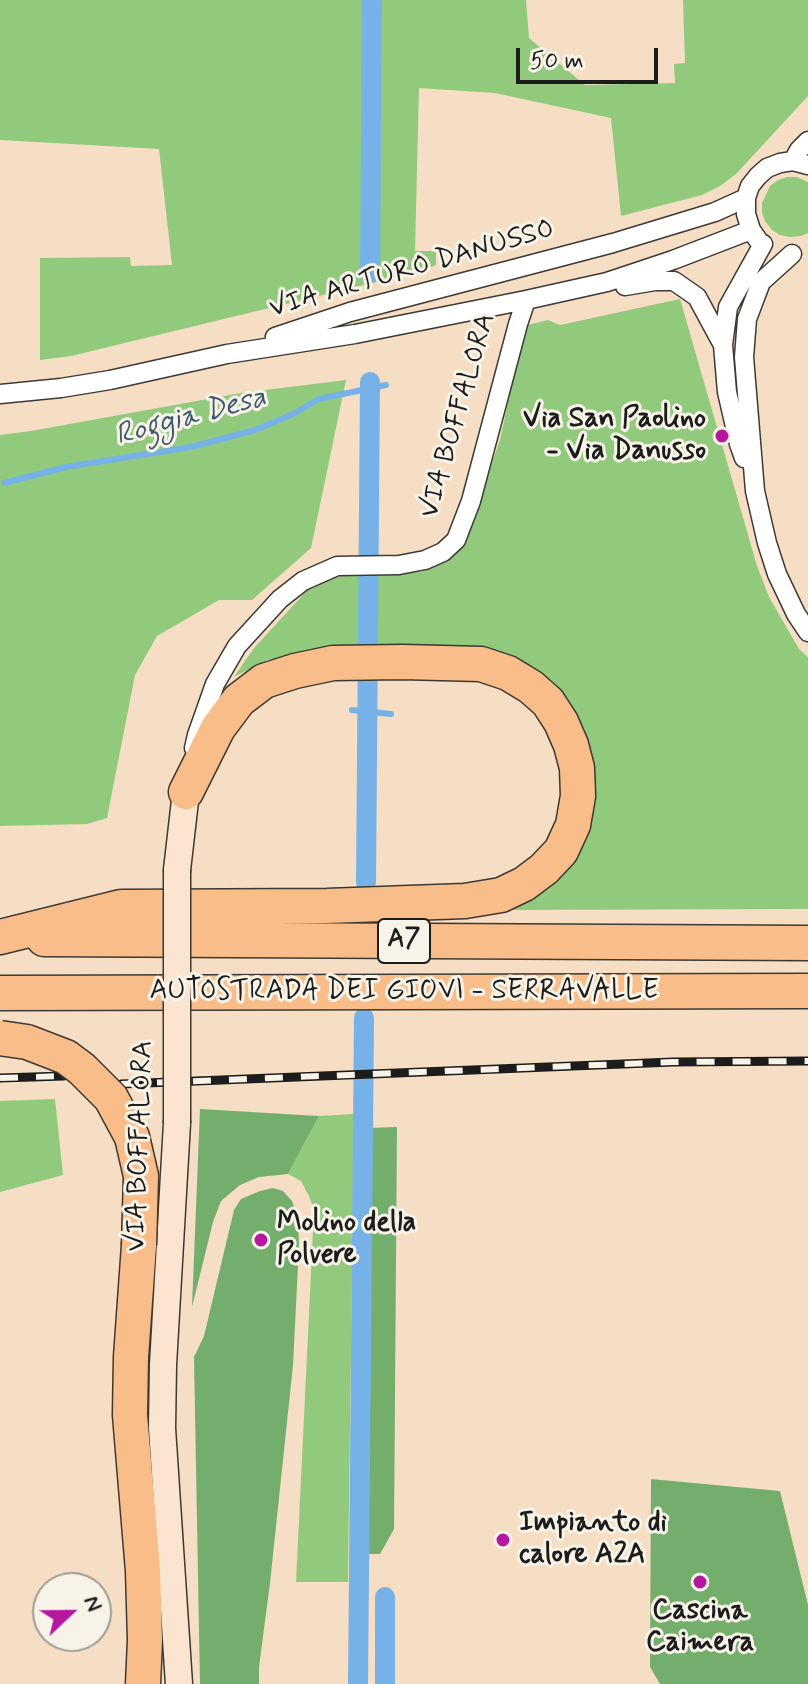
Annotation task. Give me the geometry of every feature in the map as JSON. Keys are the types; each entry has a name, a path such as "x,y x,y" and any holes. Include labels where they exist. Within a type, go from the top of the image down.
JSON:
{"highway":[{"path":"0,938 121,907 327,906 465,901 501,895 524,884 561,851 573,825 578,796 577,768 571,745 548,702 531,687 508,673 481,664 403,662 333,663 264,681 239,700 218,728 186,792"},
{"name":"AUTOSTRADA DEI GIOVI - SERRAVALLE","path":"0,938 808,943"},
{"name":"AUTOSTRADA DEI GIOVI - SERRAVALLE","path":"0,993 808,991"},
{"path":"0,1038 27,1042 66,1057 82,1069 111,1098 132,1137 141,1176 130,1415 143,1571 143,1684"}],"street":[{"path":"804,251 777,251 757,237 746,214 746,198 750,186 767,168 780,163 800,163 799,150 808,141"},
{"name":"VIA ARTURO DANUSSO","path":"227,354 350,312 613,243 715,212 746,198"},
{"path":"756,485 739,444 727,392 723,345 728,307 757,237"},
{"name":"VIA ARTURO DANUSSO","path":"0,394 110,380 227,354 355,334 526,300 607,282 757,237"},
{"path":"607,282 628,266 624,249 613,243"},
{"path":"804,251 761,282 747,319 744,357 755,491 764,530 777,574 808,632"},
{"path":"607,282 626,286 674,281 697,297 723,345"},
{"name":"VIA BOFFALORA","path":"179,1684 162,1428 163,1365 177,1123 177,870 186,792 197,735 215,684 237,646 280,599 303,581 337,566 399,565 425,560 443,552 456,540 471,501 526,300"}],"green space":[{"path":"0,0 526,0 529,38 585,85 675,83 674,64 685,63 683,0 808,0 808,96 736,174 720,186 702,195 621,216 611,118 495,93 419,88 415,251 436,251 436,265 414,273 71,356 40,360 40,258 130,257 131,266 172,265 159,149 0,140"},
{"path":"787,177 808,182 808,233 801,236 780,235 772,230 762,212 762,203 770,186"},
{"path":"680,299 757,566 769,597 799,649 808,657 808,909 493,910 581,822 550,685 359,651 267,660 234,677 254,648 313,584 341,575 422,572 446,561 466,538 500,440 524,326 548,320 560,325"},
{"path":"346,380 311,548 252,600 219,600 157,636 135,675 107,818 87,824 0,826 0,435 241,393"},
{"path":"55,1099 63,1175 0,1192 0,1101"},
{"path":"200,1109 319,1116 288,1174 259,1177 240,1185 221,1201 192,1307"},
{"path":"354,1114 348,1582 296,1582 314,1210 301,1181 288,1174 319,1116"},
{"path":"397,1127 394,1529 380,1554 365,1554 368,1128"},
{"path":"273,1188 283,1191 292,1201 298,1217 299,1246 293,1365 259,1684 200,1684 194,1357 204,1336 234,1210 241,1199"},
{"path":"651,1479 780,1491 808,1605 808,1684 660,1684 650,1667"}],"waterway":[{"path":"370,273 372,0"},
{"path":"366,882 370,382"},
{"name":"Roggia Desa","path":"4,483 66,467 191,447 255,430 319,399 386,385"},
{"path":"352,710 391,714"},
{"path":"358,1684 364,1018"},
{"path":"385,1597 385,1684"}],"railway":[{"path":"121,1084 673,1062 808,1061"},
{"path":"0,1078 64,1076"}],"place":[{"name":"Via San Paolino - Via Danusso","path":"722,436"},
{"name":"Molino della Polvere","path":"261,1240"},
{"name":"Impianto di calore A2A","path":"503,1540"},
{"name":"Cascina Caimera","path":"700,1582"}]}
